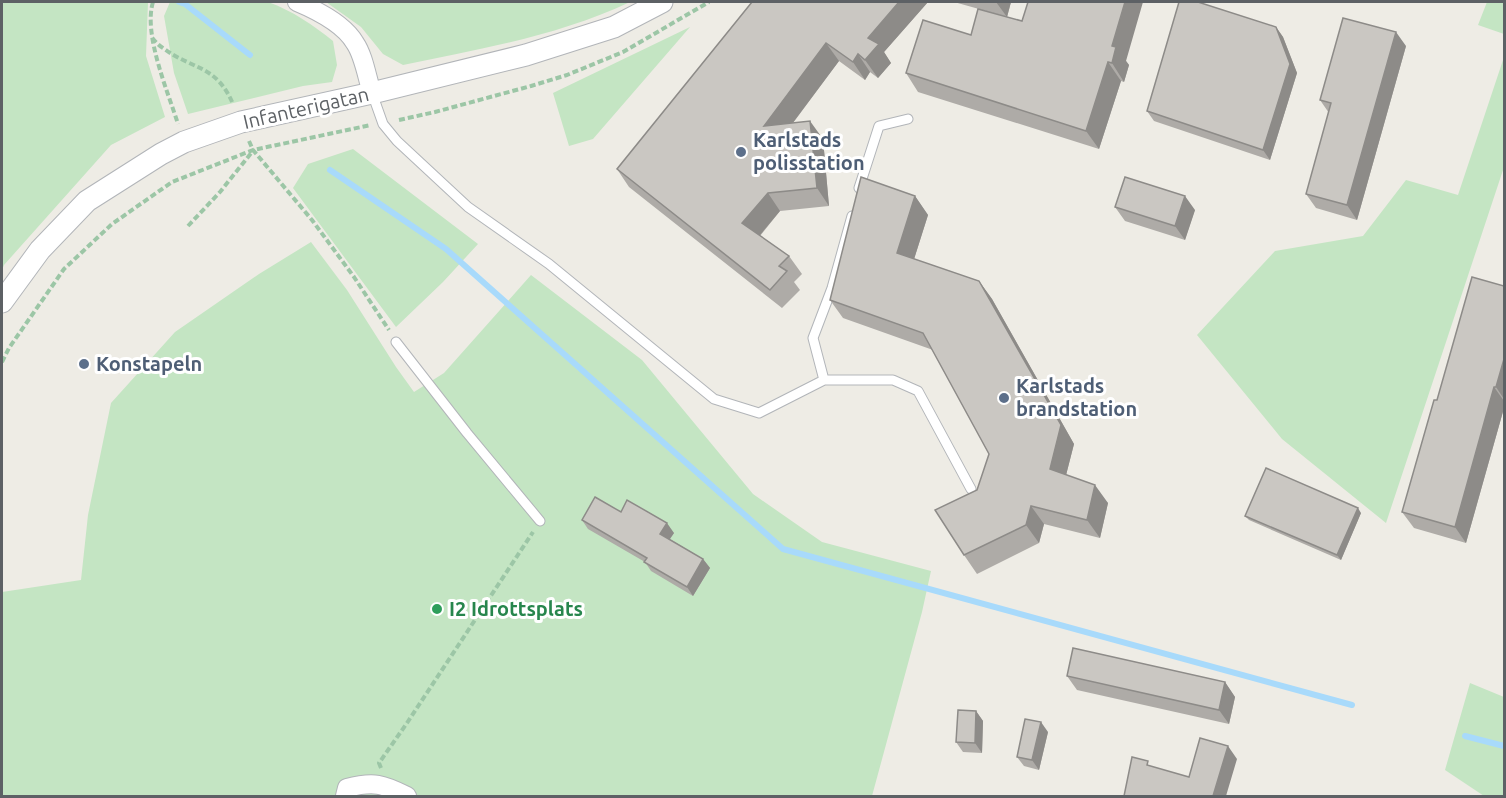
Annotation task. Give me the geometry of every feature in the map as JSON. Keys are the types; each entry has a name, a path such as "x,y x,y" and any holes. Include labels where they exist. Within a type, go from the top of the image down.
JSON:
{"street":[{"path":"297,2 341,27 355,43 372,93"},
{"name":"Infanterigatan","path":"2,302 40,250 87,201 184,142 241,122 526,55 614,27 662,2"},
{"path":"345,796 347,788 363,784 386,786 407,796"}],"lane":[{"path":"372,93 383,124 397,141 468,207 549,264 714,399 759,413 824,380 892,380 918,391 971,489"},
{"path":"858,194 879,126 908,119"},
{"path":"824,380 813,338 832,288 855,204"},
{"path":"396,342 466,433 540,521"}],"path":[{"path":"153,2 151,8 152,38 184,142"},
{"path":"2,362 9,348 64,269 112,224 172,182 253,150 435,112 567,75 623,52 710,2"},
{"path":"152,38 162,48 202,68 218,80 229,94 253,150 312,220 354,277 396,342"},
{"path":"189,226 220,192 253,150"},
{"path":"386,786 379,763 540,521"}],"green space":[{"path":"2,2 148,2 146,56 165,117 111,145 2,270"},
{"path":"170,2 268,2 286,10 333,41 337,65 332,82 303,86 188,114 174,73 164,16"},
{"path":"326,2 630,2 547,33 403,65 383,54 361,27"},
{"path":"1487,2 1504,2 1504,34 1478,25"},
{"path":"690,27 593,139 569,146 553,93"},
{"path":"1504,57 1504,167 1386,523 1282,439 1197,335 1275,251 1363,236 1406,180 1458,195"},
{"path":"353,149 478,244 443,282 396,327 293,188 308,164"},
{"path":"311,242 347,290 414,392 444,373 531,275 642,360 753,494 822,542 931,571 872,796 2,796 2,592 81,580 88,515 111,403 175,332 259,274"},
{"path":"1470,683 1504,697 1504,796 1484,796 1445,770"}],"building":[{"name":"Karlstads polisstation","path":"752,2 899,2 868,38 879,44 865,60 858,54 853,62 826,43 764,126 810,121 817,188 768,193 742,223 789,256 779,266 787,271 770,290 617,169"},
{"path":"1028,2 1125,2 1112,46 1116,47 1112,63 1108,62 1086,131 906,73 923,20 971,35 978,9 1022,21"},
{"path":"1179,2 1198,2 1276,27 1290,64 1263,150 1147,111"},
{"path":"1343,18 1396,32 1347,205 1306,194 1331,103 1320,100"},
{"name":"Karlstads brandstation","path":"861,177 915,196 897,253 979,281 1061,425 1050,469 1095,485 1087,520 1031,506 1026,525 964,555 935,510 977,490 989,454 923,333 830,300"},
{"path":"1125,177 1185,196 1175,226 1115,207"},
{"path":"1472,277 1504,286 1504,359 1455,527 1402,512"},
{"path":"1266,468 1358,508 1337,555 1245,516"},
{"path":"595,497 621,512 627,500 667,523 660,534 703,559 687,587 644,562 647,558 582,520"},
{"path":"1073,648 1225,682 1219,710 1067,676"},
{"path":"958,710 976,711 975,743 956,742"},
{"path":"1025,719 1041,722 1032,760 1017,757"},
{"path":"1200,738 1228,746 1213,796 1124,796 1132,757 1148,761 1147,765 1189,777"}],"waterway":[{"path":"179,2 185,4 250,55"},
{"path":"330,170 446,249 783,549 1352,705"},
{"path":"1465,736 1504,746"}],"place":[{"name":"Karlstads polisstation","path":"741,152"},
{"name":"Konstapeln","path":"84,364"},
{"name":"Karlstads brandstation","path":"1004,398"},
{"name":"I2 Idrottsplats","path":"437,609"}]}
